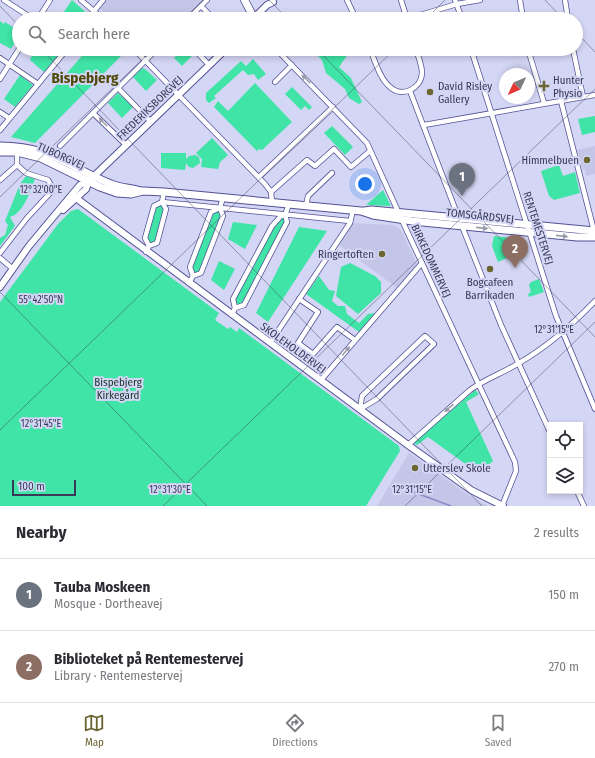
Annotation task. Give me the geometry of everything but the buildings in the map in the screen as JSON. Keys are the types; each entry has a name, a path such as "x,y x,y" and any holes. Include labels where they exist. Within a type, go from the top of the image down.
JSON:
{"main road":[{"name":"TUBORGVEJ","path":"0,146 14,146 38,150 57,156 91,178"},
{"name":"TUBORGVEJ","path":"0,152 17,152 41,158 91,178"},
{"name":"TOMSGÅRDSVEJ","path":"91,178 143,191 223,197 363,212 372,210 400,216 461,222 527,225 594,233"},
{"name":"TOMSGÅRDSVEJ","path":"461,222 529,233 594,233"}],"street":[{"path":"4,0 22,12"},
{"path":"42,12 50,0"},
{"path":"81,0 96,12 103,0"},
{"path":"195,12 207,0"},
{"path":"245,0 252,12"},
{"path":"347,0 353,12"},
{"path":"400,0 404,12"},
{"path":"427,12 456,2 480,0"},
{"path":"520,0 522,12"},
{"path":"565,0 567,12"},
{"path":"262,12 274,1"},
{"path":"456,2 460,12"},
{"path":"201,6 207,12"},
{"path":"0,79 14,56"},
{"path":"0,130 61,56"},
{"path":"142,56 259,177 271,192 272,202"},
{"path":"60,146 94,112 119,90 150,56"},
{"path":"201,56 209,65"},
{"name":"FREDERIKSBORGVEJ","path":"0,287 80,185 91,178 126,146 219,56"},
{"name":"BIRKEDOMMERVEJ","path":"283,56 368,143 370,151 479,383 516,466 503,506"},
{"path":"374,56 389,87 397,91 410,91 417,85 422,73 418,56"},
{"name":"RENTEMESTERVEJ","path":"474,56 529,233 563,332 595,409"},
{"path":"530,56 544,103"},
{"path":"574,56 583,97"},
{"path":"0,58 10,63 38,84"},
{"path":"275,82 292,65"},
{"path":"119,90 150,121"},
{"path":"410,91 518,364 547,426"},
{"path":"424,126 491,112 595,95"},
{"path":"560,101 594,233"},
{"path":"259,177 333,107"},
{"path":"0,112 9,118"},
{"path":"94,112 126,146"},
{"path":"271,192 307,160 315,166 334,149 351,167 370,151"},
{"path":"0,253 27,218 52,191 52,187 48,180 26,173 17,165 17,152"},
{"path":"0,180 17,165"},
{"path":"306,206 308,196 332,173"},
{"name":"FREDERIKSBORGVEJ","path":"53,219 86,189 91,178"},
{"path":"164,192 162,202 166,209 157,243 147,249 145,238 154,206 162,202 350,221"},
{"path":"189,283 194,276 201,273 223,216 220,208 223,197"},
{"name":"SKOLEHOLDERVEJ","path":"76,198 147,249 189,283 270,344 408,445 471,490 503,506"},
{"path":"232,315 236,308 244,305 284,229 287,222 285,215 289,204"},
{"path":"194,276 190,267 212,212 220,208"},
{"path":"270,344 350,221 353,210"},
{"path":"236,308 233,299 272,226 281,216 285,215"},
{"path":"0,258 13,269"},
{"path":"321,380 422,263"},
{"path":"300,299 318,312 298,343 313,354 337,327 355,340"},
{"path":"408,445 479,383 518,364 563,332 595,301"},
{"path":"426,336 434,344 377,399 360,409 362,396 426,336"},
{"path":"578,494 584,506"}],"shaded area":[{"path":"106,0 203,0 191,12 103,12 100,9"},
{"name":"Himmelbuen","path":"595,146 595,174 586,176 577,150"},
{"name":"Ringertoften","path":"353,223 394,225 401,230 417,264 397,288 339,245"},
{"name":"Utterslev Skole","path":"409,453 470,496 488,506 377,506"}],"green space":[{"path":"72,0 86,12 64,12"},
{"path":"0,21 12,26 12,47 11,49 0,43"},
{"path":"32,56 58,56 44,72 30,59"},
{"path":"82,56 121,56 35,143 11,137"},
{"path":"176,56 192,56 182,66 174,58"},
{"path":"318,56 347,56 339,67 351,78 362,102 359,104 349,98 345,89 326,73 322,60"},
{"path":"253,59 266,74 258,80 254,74 248,75 243,70 214,96 216,98 209,103 206,100 206,93 241,61 246,66"},
{"path":"142,68 157,80 146,91 133,77"},
{"path":"20,75 33,85 15,107 4,99"},
{"path":"255,83 292,122 262,150 259,149 257,151 214,107 218,101 228,111"},
{"path":"292,87 312,107 309,110 305,106 301,110 285,94"},
{"path":"118,93 133,107 122,118 108,103"},
{"path":"595,116 595,132 582,135 578,119"},
{"path":"332,126 353,147 345,155 324,133"},
{"path":"212,138 228,155 220,162 218,169 201,167 202,159 196,153"},
{"path":"161,153 186,153 186,159 189,156 195,155 199,157 200,163 193,168 189,167 186,163 185,170 161,168"},
{"path":"559,165 563,176 575,172 580,193 554,200 549,196 541,171"},
{"path":"26,176 35,179 23,206 15,215 10,217 15,226 0,246 0,238 5,235 8,225 5,221 20,184"},
{"path":"383,190 391,206 366,205"},
{"path":"162,205 164,209 155,242 150,244 147,240 156,208"},
{"name":"Bispebjerg Kirkegård","path":"78,209 219,313 215,320 228,329 230,327 237,332 239,328 399,446 400,451 366,506 0,506 0,302 58,224 71,211"},
{"path":"219,210 221,216 199,273 195,274 192,268 213,214"},
{"path":"284,216 285,223 243,303 237,305 235,299 273,228"},
{"path":"233,222 257,225 245,249 228,239"},
{"path":"299,227 327,231 268,322 256,313"},
{"path":"494,236 523,239 527,248 506,256 507,258 498,262 492,246"},
{"path":"219,261 235,269 224,290 211,280"},
{"path":"350,263 375,276 381,282 381,293 358,314 336,296 341,267"},
{"path":"319,276 329,290 335,291 332,301 338,306 345,306 347,314 359,323 368,314 375,313 359,332 306,294"},
{"path":"539,279 544,292 529,297 528,294 531,292 529,285 531,282"},
{"path":"475,390 479,394 466,402 493,461 478,473 428,437 417,445 413,443"}],"waterway":[{"path":"408,490 451,506"}],"place":[{"name":"Hunter Physio","path":"544,86"},
{"name":"David Risley Gallery","path":"430,92"},
{"name":"Himmelbuen","path":"587,160"},
{"name":"Tauba Moskeen","path":"462,196"},
{"name":"Ringertoften","path":"382,254"},
{"name":"Biblioteket på Rentemestervej","path":"515,268"},
{"name":"Bogcafeen Barrikaden","path":"490,269"},
{"name":"Utterslev Skole","path":"415,468"}],"district":[{"name":"Bispebjerg","path":"85,78"}]}
